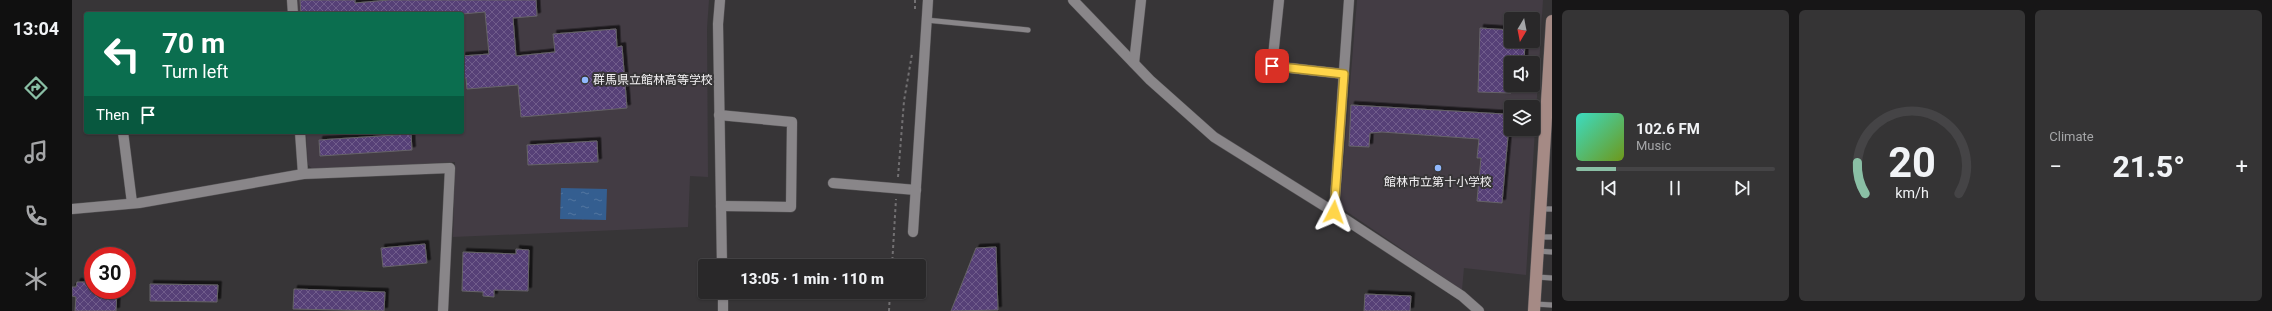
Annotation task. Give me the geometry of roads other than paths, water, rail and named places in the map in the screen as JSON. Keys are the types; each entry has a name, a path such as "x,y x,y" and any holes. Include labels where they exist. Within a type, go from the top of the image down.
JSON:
{"street":[{"path":"292,0 293,12"},
{"path":"720,0 718,24 722,259"},
{"path":"913,232 928,0"},
{"path":"1073,0 1134,63 1214,137 1334,212 1462,296 1479,311"},
{"path":"1134,63 1141,0"},
{"path":"1279,0 1272,66 1344,74"},
{"path":"1334,212 1349,0"},
{"path":"1534,307 1538,236 1546,209 1545,179 1552,21"},
{"path":"719,115 792,122 791,207 721,206"},
{"path":"123,134 132,204"},
{"path":"300,134 303,174"},
{"path":"72,209 132,204 303,174 450,168 444,311"},
{"path":"833,183 916,190"},
{"path":"723,299 723,311"}],"lane":[{"path":"926,20 1028,30"},
{"path":"1538,236 1552,238"},
{"path":"1538,251 1552,252"},
{"path":"1536,277 1552,278"},
{"path":"1534,307 1552,305"}],"water":[{"path":"561,188 607,189 606,220 560,219"}],"place":[{"name":"群馬県立館林高等学校","path":"585,80"},
{"name":"館林市立第十小学校","path":"1438,168"}]}
